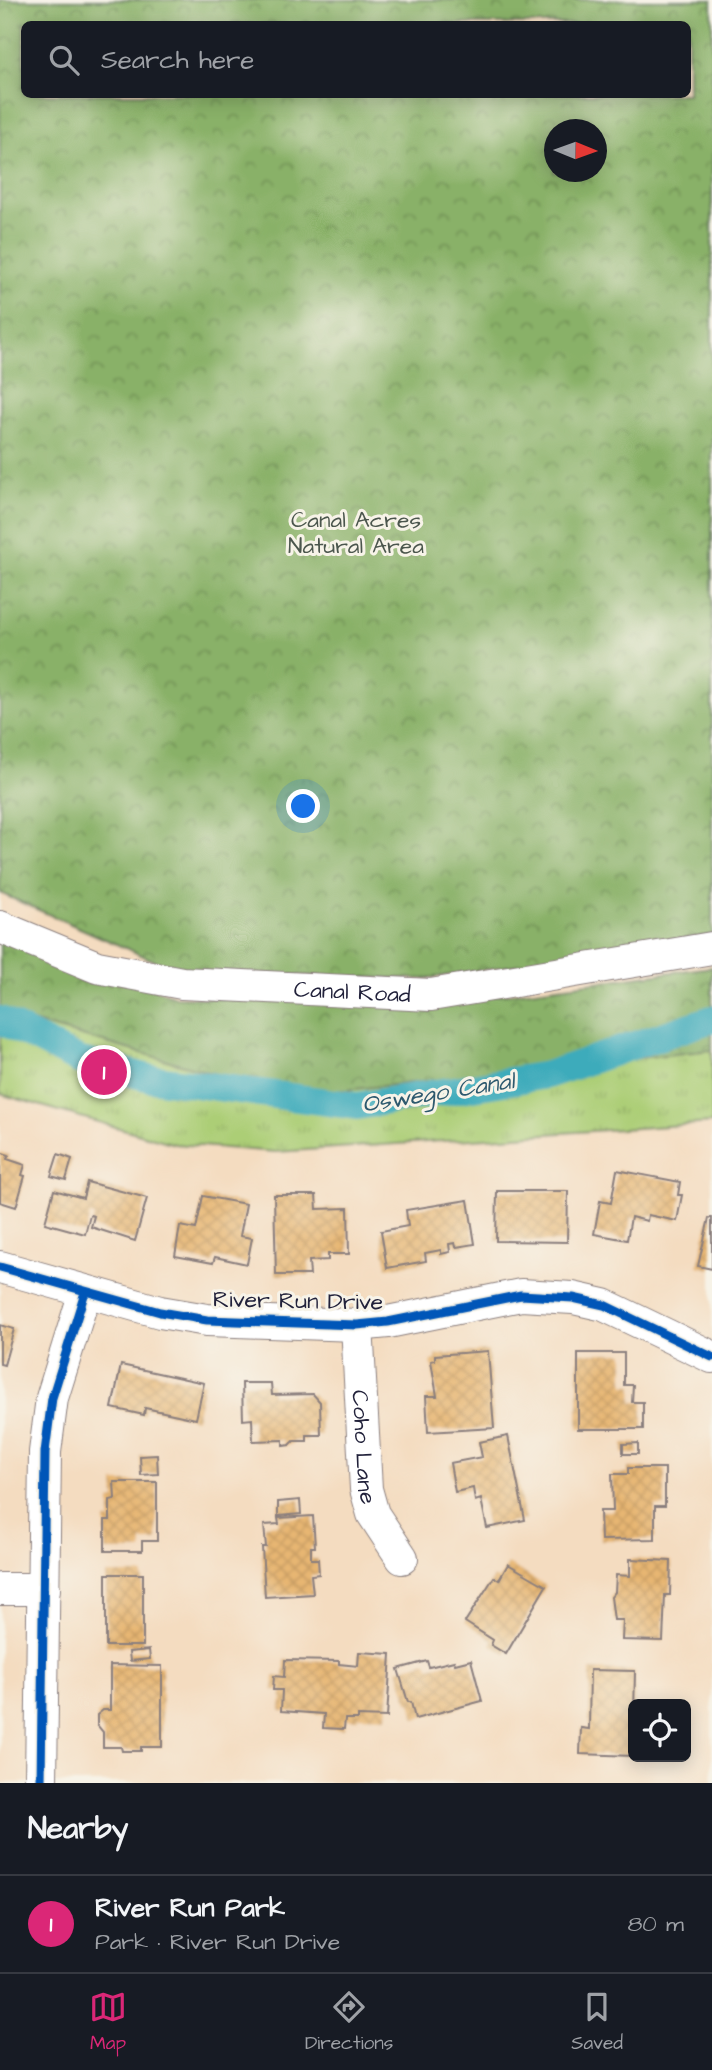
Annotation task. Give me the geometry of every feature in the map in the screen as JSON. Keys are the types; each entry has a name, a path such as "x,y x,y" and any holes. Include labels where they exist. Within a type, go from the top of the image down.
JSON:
{"street":[{"name":"Canal Road","path":"0,927 97,967 182,983 431,995 712,948"},
{"name":"River Run Drive","path":"0,1267 160,1312 206,1320 357,1325 388,1322 522,1295 573,1297 604,1304 712,1357"},
{"path":"41,1783 45,1452 52,1398 85,1292"},
{"name":"Coho Lane","path":"357,1325 366,1489 373,1514 402,1558"},
{"path":"0,1589 44,1589"}],"green space":[{"name":"Canal Acres Natural Area","path":"0,0 712,0 712,935 424,979 180,972 0,893"},
{"path":"0,927 175,997 427,1004 712,967 712,1050 293,1096 0,1013"},
{"path":"0,1013 293,1096 712,1050 712,1123 276,1152 175,1144 0,1094"}],"building":[{"path":"0,1152 9,1155 7,1159 25,1165 22,1175 25,1176 16,1207 0,1202"},
{"path":"58,1154 72,1159 66,1180 51,1176"},
{"path":"617,1170 680,1182 678,1195 682,1195 677,1221 648,1215 647,1221 631,1217 627,1240 594,1234 600,1201 611,1203"},
{"path":"87,1182 147,1198 135,1241 91,1227 94,1216 90,1215 85,1234 45,1223 54,1190 83,1198"},
{"path":"497,1191 568,1191 567,1242 496,1241"},
{"path":"274,1195 316,1195 317,1209 348,1208 349,1254 328,1254 328,1260 309,1261 310,1275 276,1275"},
{"path":"203,1196 246,1204 240,1236 252,1238 247,1264 215,1257 213,1263 175,1256 180,1226 196,1229"},
{"path":"468,1200 475,1244 456,1247 455,1243 449,1244 450,1252 441,1254 441,1250 425,1253 426,1261 387,1268 381,1231 408,1226 406,1210"},
{"path":"709,1218 712,1218 712,1269 698,1266"},
{"path":"0,1325 14,1329 4,1365 0,1364"},
{"path":"488,1351 494,1428 428,1432 426,1396 437,1396 431,1361 435,1360 435,1355"},
{"path":"578,1353 624,1353 624,1385 633,1385 632,1402 643,1402 643,1429 578,1429"},
{"path":"121,1365 204,1383 196,1419 145,1408 144,1415 112,1408"},
{"path":"242,1383 271,1383 272,1395 313,1394 320,1402 321,1435 307,1435 307,1441 294,1441 283,1446 283,1440 253,1441 252,1419 243,1420"},
{"path":"508,1436 525,1520 487,1528 481,1499 475,1501 473,1488 455,1492 450,1463 482,1457 479,1442"},
{"path":"638,1443 638,1454 623,1454 623,1444"},
{"path":"157,1455 158,1474 141,1475 140,1456"},
{"path":"628,1468 665,1468 665,1506 655,1506 655,1539 601,1540 600,1511 613,1511 612,1474 628,1474"},
{"path":"114,1482 157,1482 157,1541 142,1541 142,1551 105,1551 105,1520 110,1520 110,1500 115,1499"},
{"path":"300,1500 301,1514 278,1516 278,1502"},
{"path":"313,1516 315,1547 311,1547 311,1559 318,1559 319,1574 311,1575 313,1594 265,1597 262,1547 266,1547 264,1525 279,1524 278,1518"},
{"path":"630,1559 671,1561 670,1595 665,1595 663,1641 622,1640 623,1620 614,1620 611,1597 615,1592 616,1575 630,1576"},
{"path":"508,1564 546,1586 506,1654 491,1645 493,1640 465,1622 494,1577 499,1580"},
{"path":"106,1574 143,1574 143,1646 106,1646"},
{"path":"149,1650 150,1659 130,1661 129,1652"},
{"path":"359,1652 391,1654 387,1717 358,1716 358,1719 345,1719 344,1729 323,1728 324,1714 281,1711 282,1690 273,1690 274,1676 284,1677 285,1660 339,1661 339,1664 358,1666"},
{"path":"471,1660 482,1701 415,1719 398,1669 427,1661 429,1667"},
{"path":"110,1665 162,1666 162,1747 122,1751 121,1747 103,1747 103,1732 97,1725 97,1715 103,1710 110,1710"},
{"path":"590,1670 635,1671 634,1699 628,1699 628,1756 580,1754 581,1728 589,1729"}],"waterway":[{"name":"Oswego Canal","path":"0,1020 78,1060 150,1078 357,1106 547,1075 712,1019"}],"cycle path":[{"path":"0,1267 160,1312 207,1320 357,1325 388,1322 521,1295 573,1298 604,1305 712,1357"},
{"path":"41,1783 45,1452 52,1398 85,1292"}],"place":[{"name":"River Run Park","path":"104,1072"}]}
